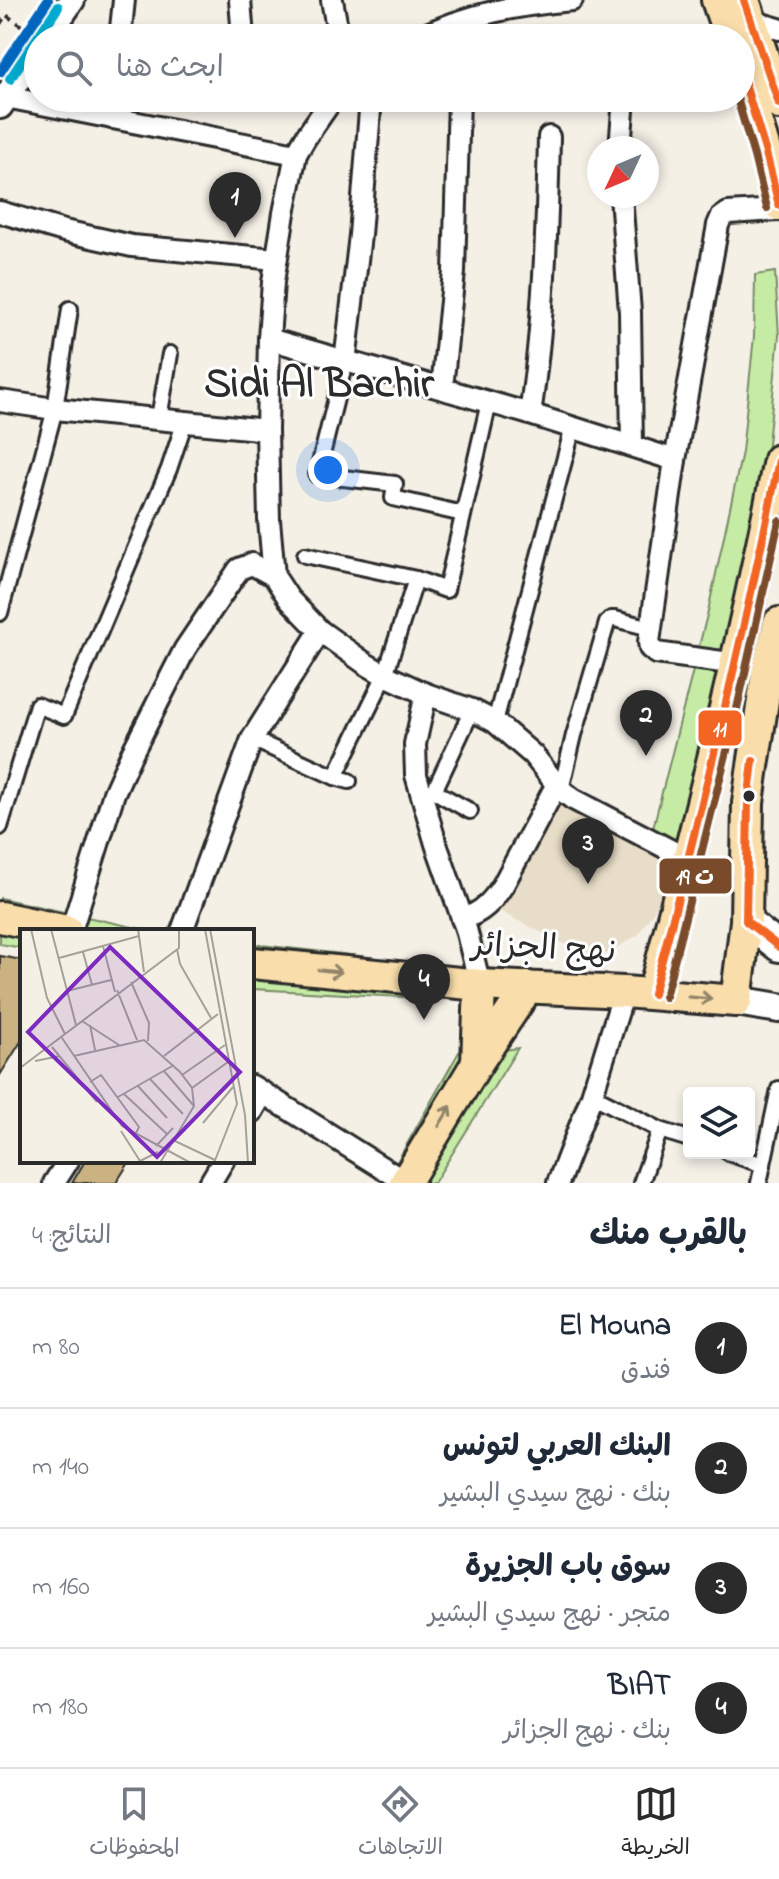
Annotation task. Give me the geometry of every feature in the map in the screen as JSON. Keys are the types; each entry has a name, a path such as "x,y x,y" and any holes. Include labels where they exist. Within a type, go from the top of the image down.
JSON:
{"main road":[{"path":"717,0 751,22"},
{"path":"755,34 779,104"},
{"path":"754,112 779,208"},
{"path":"639,993 689,860 737,664 779,460"},
{"path":"779,623 767,674 748,803 746,921 736,1001 779,1008"},
{"path":"0,917 59,929"},
{"path":"746,921 779,947"},
{"name":"نهج الجزائر","path":"254,963 480,985 736,1001"},
{"path":"477,1063 480,985"},
{"path":"405,1182 477,1063 528,987"}],"street":[{"path":"52,24 72,0"},
{"path":"121,24 124,0"},
{"path":"240,0 242,24"},
{"path":"332,0 336,24"},
{"path":"451,24 493,11 572,0"},
{"path":"24,65 3,102 24,103"},
{"path":"129,112 296,154"},
{"path":"323,112 296,154 276,259 269,339 267,430 274,576 289,599 320,631 366,664 426,694 472,710 495,722 533,755 573,799 689,860"},
{"path":"370,112 345,362 317,475 395,484 393,498 463,514"},
{"path":"442,388 454,272 459,112"},
{"path":"621,136 623,112"},
{"path":"530,414 544,285 549,137"},
{"path":"622,208 630,312 632,445"},
{"path":"737,664 653,652 649,646 650,628 675,460 719,222 728,213 779,208"},
{"path":"0,212 64,231 132,246 276,259"},
{"path":"0,613 55,409 70,309"},
{"path":"269,339 530,414 675,460"},
{"path":"159,418 170,354"},
{"path":"0,401 267,430"},
{"path":"305,555 416,579 446,590 489,402"},
{"path":"0,827 37,705 64,716 169,469 185,421"},
{"path":"495,722 573,427"},
{"path":"70,929 114,793 185,649 239,569 252,564 274,576"},
{"path":"252,739 342,779 385,675 416,579"},
{"path":"462,919 485,909 503,885 559,787 607,623 615,619 650,628"},
{"path":"183,929 252,739 320,631"},
{"path":"426,694 415,744 416,775 480,985"},
{"path":"470,811 434,791 472,710"},
{"path":"558,1183 592,1095 639,993"},
{"path":"759,1183 775,1132 779,1089"},
{"path":"258,1090 405,1182"},
{"path":"592,1095 660,1130 683,1137"},
{"path":"641,1183 660,1130"},
{"path":"746,1159 763,1165"},
{"path":"54,1183 67,1163"},
{"path":"210,1183 222,1163"}],"path":[{"path":"0,24 6,15 24,29"}],"shaded area":[{"path":"549,796 673,863 657,906 638,935 596,960 499,911"}],"green space":[{"path":"775,272 779,335 767,454 733,621 678,841 652,832 708,611 742,452 754,336 755,275"},
{"path":"0,898 142,929 20,929 20,948 0,944"},
{"path":"254,944 422,963 420,998 254,989"},
{"path":"518,1048 434,1183 385,1183 459,1052 483,1053"}],"building":[{"path":"0,956 20,960 20,1043 0,1075"},
{"path":"84,1163 129,1163 116,1183 72,1183"}],"transit line":[{"name":"1","path":"32,24 48,0"},
{"name":"11","path":"744,0 752,24"},
{"path":"47,24 58,7"},
{"name":"11","path":"755,33 779,104"},
{"name":"1","path":"0,72 24,36"},
{"path":"10,79 24,58"},
{"path":"741,112 767,208"},
{"name":"11","path":"754,112 779,205"},
{"name":"11","path":"653,994 720,728 779,460"},
{"path":"665,997 732,731 779,521"},
{"name":"11","path":"753,761 748,803 746,921 779,947"}],"place":[{"name":"El Mouna","path":"235,238"},
{"name":"البنك العربي لتونس","path":"646,756"},
{"name":"سوق باب الجزيرة","path":"588,884"},
{"name":"BIAT","path":"424,1020"}],"district":[{"name":"Sidi Al Bachir","path":"319,385"}]}
